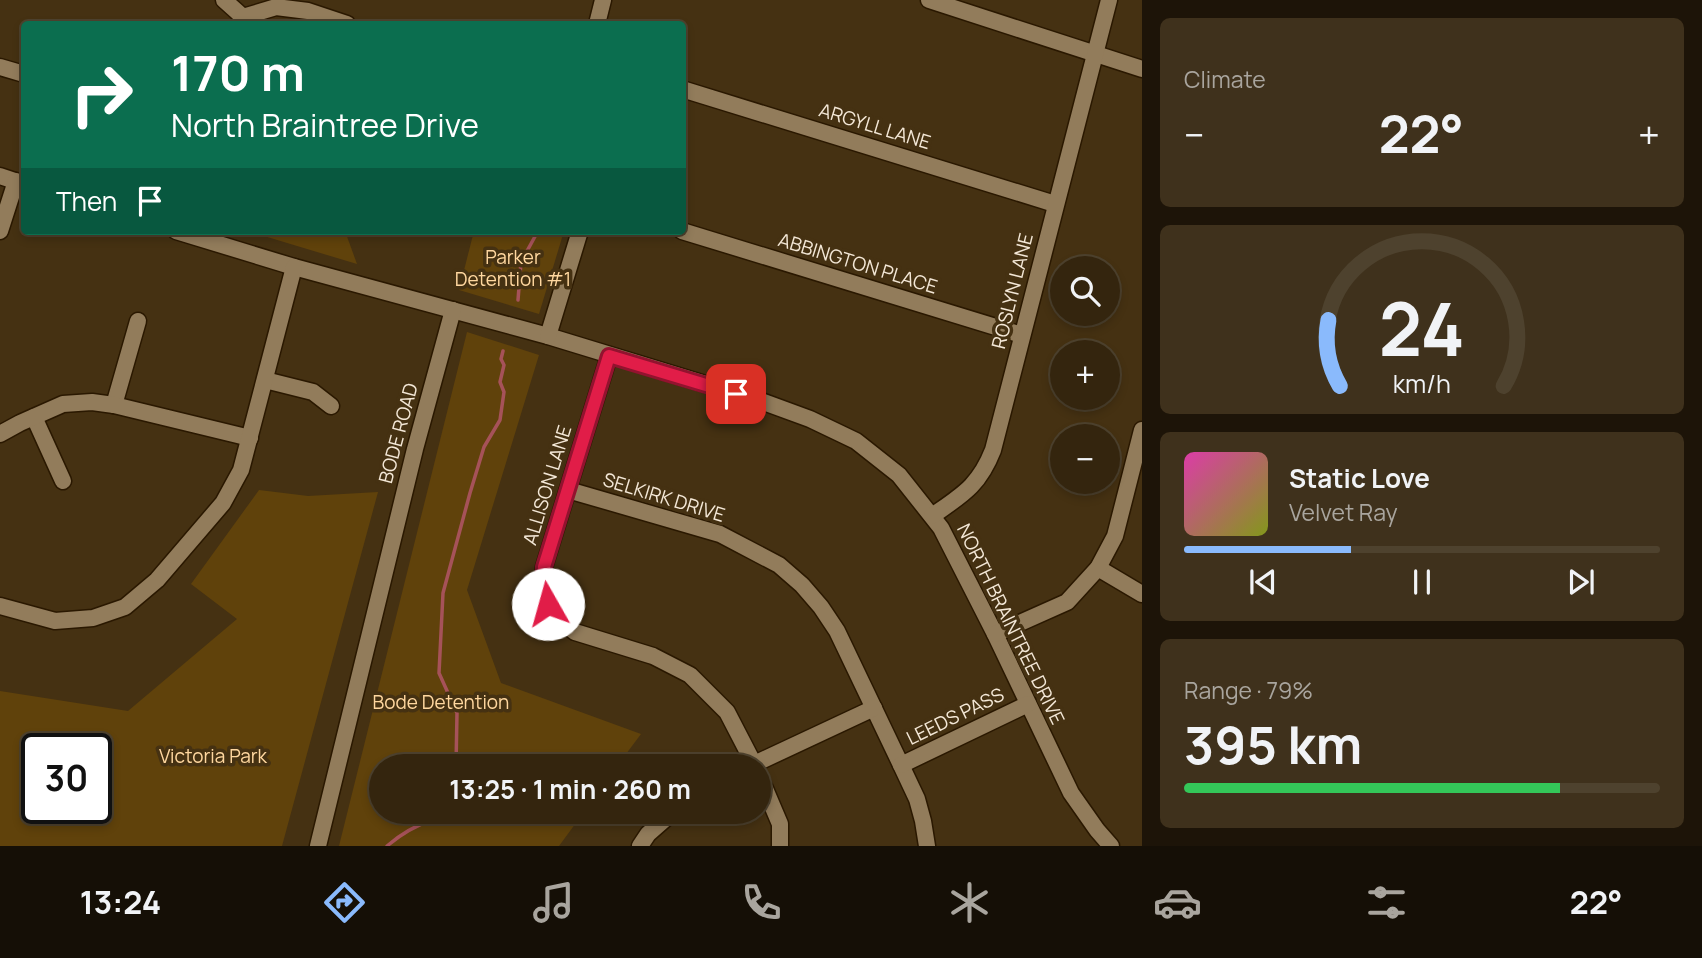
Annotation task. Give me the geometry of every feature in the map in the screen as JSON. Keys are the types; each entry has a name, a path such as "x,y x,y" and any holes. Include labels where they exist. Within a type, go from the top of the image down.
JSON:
{"street":[{"path":"225,0 241,21 276,7 308,11 338,21"},
{"path":"598,21 603,0"},
{"path":"929,0 1142,69"},
{"name":"ROSLYN LANE","path":"932,516 972,486 993,450 1109,0"},
{"path":"0,67 21,73"},
{"name":"ARGYLL LANE","path":"686,90 1055,204"},
{"path":"0,231 13,181"},
{"name":"ABBINGTON PLACE","path":"686,232 1022,335"},
{"path":"189,235 294,267 453,310"},
{"path":"548,337 579,235"},
{"path":"0,606 55,621 93,618 125,607 157,580 223,503 241,470 294,267"},
{"name":"NORTH BRAINTREE DRIVE","path":"453,310 761,401 810,419 856,441 899,475 949,542 1072,793 1111,846"},
{"name":"BODE ROAD","path":"318,846 412,462 453,310"},
{"path":"114,405 138,321"},
{"name":"ALLISON LANE","path":"609,356 548,552 543,575 548,604 564,625 575,632 653,656 690,674 727,712 748,754"},
{"path":"265,380 313,392 331,406"},
{"path":"0,434 63,404 92,402 250,438"},
{"path":"34,417 63,481"},
{"path":"995,634 1067,603 1098,568 1115,536 1140,448 1142,430"},
{"name":"SELKIRK DRIVE","path":"568,490 720,534 779,565 802,585 837,631 874,708 917,799 927,846"},
{"path":"1098,568 1142,594"},
{"name":"LEEDS PASS","path":"901,765 1028,705"},
{"path":"771,761 874,708"},
{"name":"ALLISON LANE","path":"771,804 780,824 780,846"},
{"path":"640,846 659,824"}],"green space":[{"path":"260,235 346,235 357,264"},
{"name":"Parker Detention #1","path":"473,235 563,235 539,314 459,290"},
{"name":"Bode Detention","path":"467,332 539,355 467,590 501,683 641,734 626,754 369,754 369,824 575,824 559,846 339,846"},
{"name":"Victoria Park","path":"259,490 308,496 378,492 282,846 0,846 0,691 128,711 237,619 191,584"}],"waterway":[{"path":"518,300 521,262 536,235"},
{"path":"456,754 457,713 439,673 443,593 484,447 500,420 504,392 500,382 504,365 501,359 503,351"},
{"path":"387,846 422,824"}],"route":[{"path":"548,604 543,583 544,567 609,356 736,394"}]}
